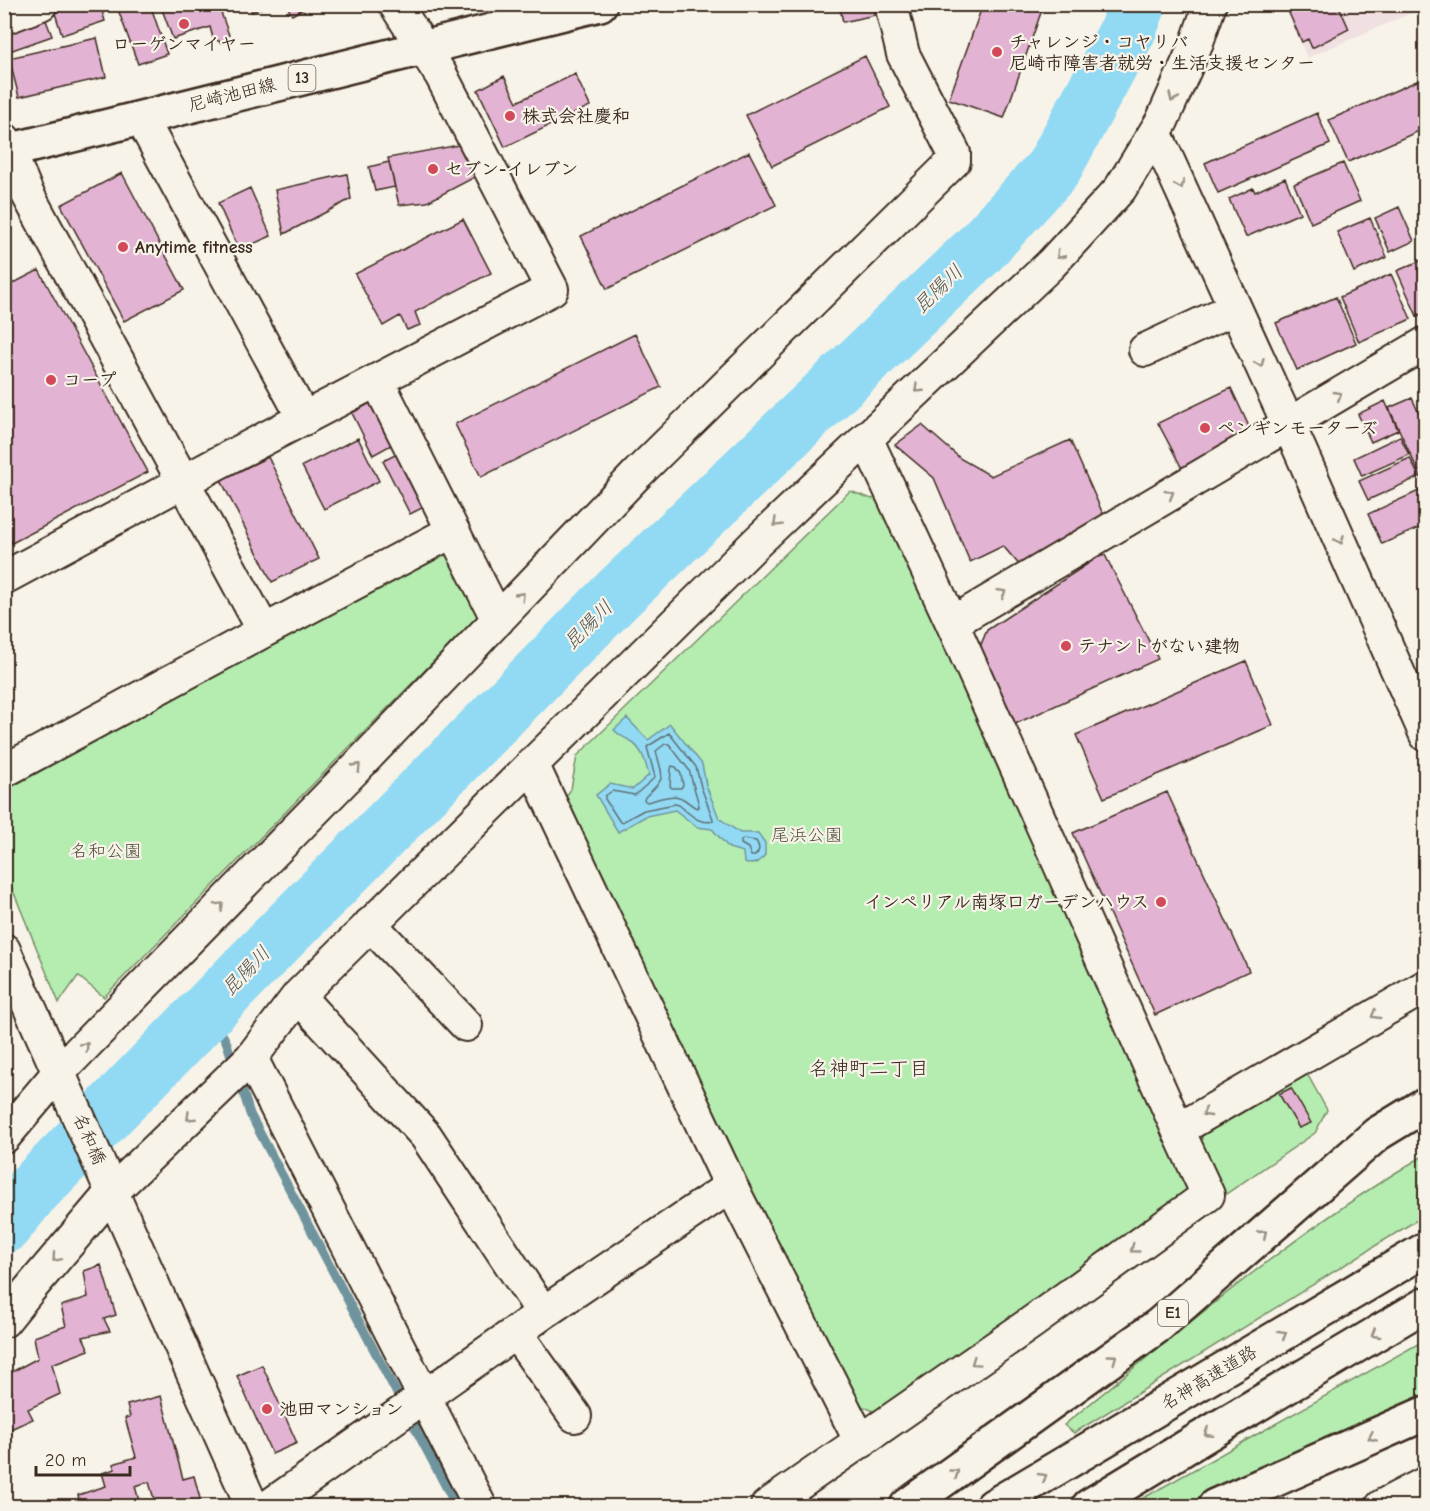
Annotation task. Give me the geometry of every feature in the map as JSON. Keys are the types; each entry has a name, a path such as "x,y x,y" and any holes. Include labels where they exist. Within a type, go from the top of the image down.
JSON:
{"main road":[{"name":"尼崎池田線","path":"6,147 141,118 423,49 559,9 600,4"},
{"name":"E1","path":"907,1506 1159,1325 1377,1134 1425,1104"},
{"name":"名神高速道路","path":"993,1506 1425,1249"},
{"path":"1089,1506 1425,1304"},
{"path":"1215,1506 1425,1413"}],"street":[{"path":"4,18 41,4"},
{"path":"4,578 552,289 441,75 395,4"},
{"path":"4,1137 59,1072 355,769 638,473 954,161 954,153 903,54 891,4"},
{"path":"4,1321 109,1184 242,1067 298,996 370,924 757,542 1051,264 1120,189 1162,122 1197,42 1210,4"},
{"path":"141,118 304,419"},
{"path":"1155,132 1288,424 1425,735"},
{"path":"6,147 27,193 264,631"},
{"path":"1145,350 1235,308"},
{"path":"952,623 1425,343"},
{"path":"377,380 498,620"},
{"path":"768,1506 1031,1323 1208,1195 952,623 866,438"},
{"path":"4,771 453,531"},
{"path":"532,764 731,1186 861,1442"},
{"path":"370,924 466,1025"},
{"name":"名和橋","path":"4,950 252,1506"},
{"path":"1178,1130 1425,986"},
{"path":"298,996 426,1136 543,1313"},
{"path":"242,1067 413,1405 480,1506"},
{"path":"268,1506 543,1313 731,1186"},
{"path":"516,1333 575,1416"},
{"path":"1382,1506 1425,1483"}],"shaded area":[{"path":"1422,4 1423,8 1307,58 1284,5"}],"green space":[{"name":"尾浜公園","path":"850,491 872,499 882,495 1190,1195 876,1412 854,1403 563,801 571,789 577,756"},
{"name":"名和公園","path":"448,549 480,614 104,997 78,976 59,1003 5,871 4,791"},
{"path":"1305,1070 1327,1110 1315,1133 1220,1198 1200,1146 1204,1129"},
{"path":"1425,1155 1425,1215 1074,1433 1064,1425 1284,1249 1330,1216"},
{"path":"1425,1340 1425,1395 1254,1478 1189,1506 1131,1506 1131,1505"}],"water":[{"path":"627,718 648,740 670,724 702,764 706,785 719,818 740,833 758,833 765,843 765,855 761,860 753,864 744,863 743,852 729,848 712,829 697,827 675,810 646,816 618,832 596,795 610,784 633,789 649,775 638,748 614,730"}],"building":[{"path":"62,4 100,4 105,21 62,35 53,7"},
{"path":"116,4 150,4 167,54 138,64"},
{"path":"160,4 218,4 229,35 222,43 213,38 210,27 173,39"},
{"path":"249,4 270,4 252,12"},
{"path":"286,4 312,4 292,15"},
{"path":"839,4 872,4 875,15 843,22"},
{"name":"チャレンジ・コヤリバ 尼崎市障害者就労・生活支援センター","path":"983,4 1044,4 1004,118 949,99"},
{"path":"1285,4 1338,4 1349,29 1312,48 1308,39 1302,42"},
{"path":"44,15 52,36 4,53 4,29"},
{"path":"97,38 106,77 19,97 9,58"},
{"path":"865,56 890,107 772,166 746,115"},
{"path":"575,74 590,106 505,147 478,90 504,76 517,102"},
{"path":"1426,77 1426,128 1348,162 1329,120"},
{"path":"1317,113 1330,144 1218,193 1205,163"},
{"name":"セブン-イレブン","path":"464,144 477,176 427,202 399,205 388,158"},
{"path":"749,152 776,205 607,289 581,236"},
{"path":"389,162 395,187 375,191 369,167"},
{"path":"1343,163 1360,201 1311,223 1294,184"},
{"name":"Anytime fitness","path":"122,173 184,290 124,321 61,205"},
{"path":"347,174 351,199 284,234 275,190"},
{"path":"1285,178 1300,213 1246,237 1229,199 1253,188 1255,192"},
{"path":"250,188 271,236 239,250 218,203"},
{"path":"1426,199 1426,214 1420,202"},
{"path":"1399,207 1414,241 1390,252 1375,218"},
{"path":"1370,218 1387,257 1354,272 1337,232"},
{"path":"463,219 491,273 415,312 420,325 407,330 400,316 383,326 355,274"},
{"path":"1422,260 1426,267 1426,313 1417,316 1397,271"},
{"name":"コープ","path":"39,270 148,472 12,543 4,530 4,288"},
{"path":"1391,274 1411,319 1359,342 1340,297"},
{"path":"1336,297 1356,343 1297,370 1276,323"},
{"path":"635,334 661,387 481,477 455,424"},
{"name":"ペンギンモーターズ","path":"1231,388 1252,433 1185,474 1158,423"},
{"path":"1412,398 1421,418 1426,416 1426,488 1389,408"},
{"path":"1385,401 1398,430 1371,442 1358,414"},
{"path":"372,402 393,444 373,455 352,413"},
{"path":"922,425 961,459 991,476 1070,440 1103,514 1022,568 1003,546 970,562 934,478 895,445"},
{"path":"1400,436 1409,455 1362,476 1354,458"},
{"path":"358,438 379,481 324,509 302,466"},
{"path":"399,453 426,506 410,514 383,461"},
{"path":"268,457 319,559 272,582 221,480"},
{"path":"1410,458 1419,477 1368,500 1359,481"},
{"path":"1421,490 1424,498 1426,497 1426,525 1382,544 1368,514"},
{"name":"テナントがない建物","path":"1105,555 1158,659 1013,725 977,654 987,630 1098,557"},
{"path":"1246,661 1273,725 1104,798 1076,735"},
{"name":"インペリアル南塚口ガーデンハウス","path":"1167,792 1249,971 1155,1015 1073,833"},
{"path":"1291,1088 1311,1123 1299,1128 1279,1094"},
{"path":"101,1265 116,1315 104,1319 110,1331 83,1337 89,1350 52,1364 60,1394 28,1409 33,1419 4,1432 4,1396 12,1393 8,1374 38,1358 34,1337 66,1326 61,1306 88,1297 84,1271"},
{"name":"池田マンション","path":"262,1365 297,1443 272,1454 237,1376"},
{"path":"161,1396 183,1479 194,1476 202,1506 156,1506 149,1482 135,1486 140,1505 69,1506 68,1503 79,1500 78,1495 106,1486 102,1473 115,1469 113,1464 136,1457 125,1418 130,1417 127,1405"}],"waterway":[{"name":"昆陽川","path":"4,1225 29,1194 243,974 618,594 978,251 1053,169 1128,30 1138,4"},
{"path":"208,1010 226,1041 234,1065"},
{"path":"239,1079 250,1114 456,1506"}],"place":[{"name":"ローゲンマイヤー","path":"184,24"},
{"name":"チャレンジ・コヤリバ 尼崎市障害者就労・生活支援センター","path":"997,52"},
{"name":"株式会社慶和","path":"510,116"},
{"name":"セブン-イレブン","path":"433,169"},
{"name":"Anytime fitness","path":"123,247"},
{"name":"コープ","path":"51,380"},
{"name":"ペンギンモーターズ","path":"1205,428"},
{"name":"テナントがない建物","path":"1066,646"},
{"name":"インペリアル南塚口ガーデンハウス","path":"1161,902"},
{"name":"池田マンション","path":"267,1409"}],"district":[{"name":"名神町二丁目","path":"869,1068"}]}
